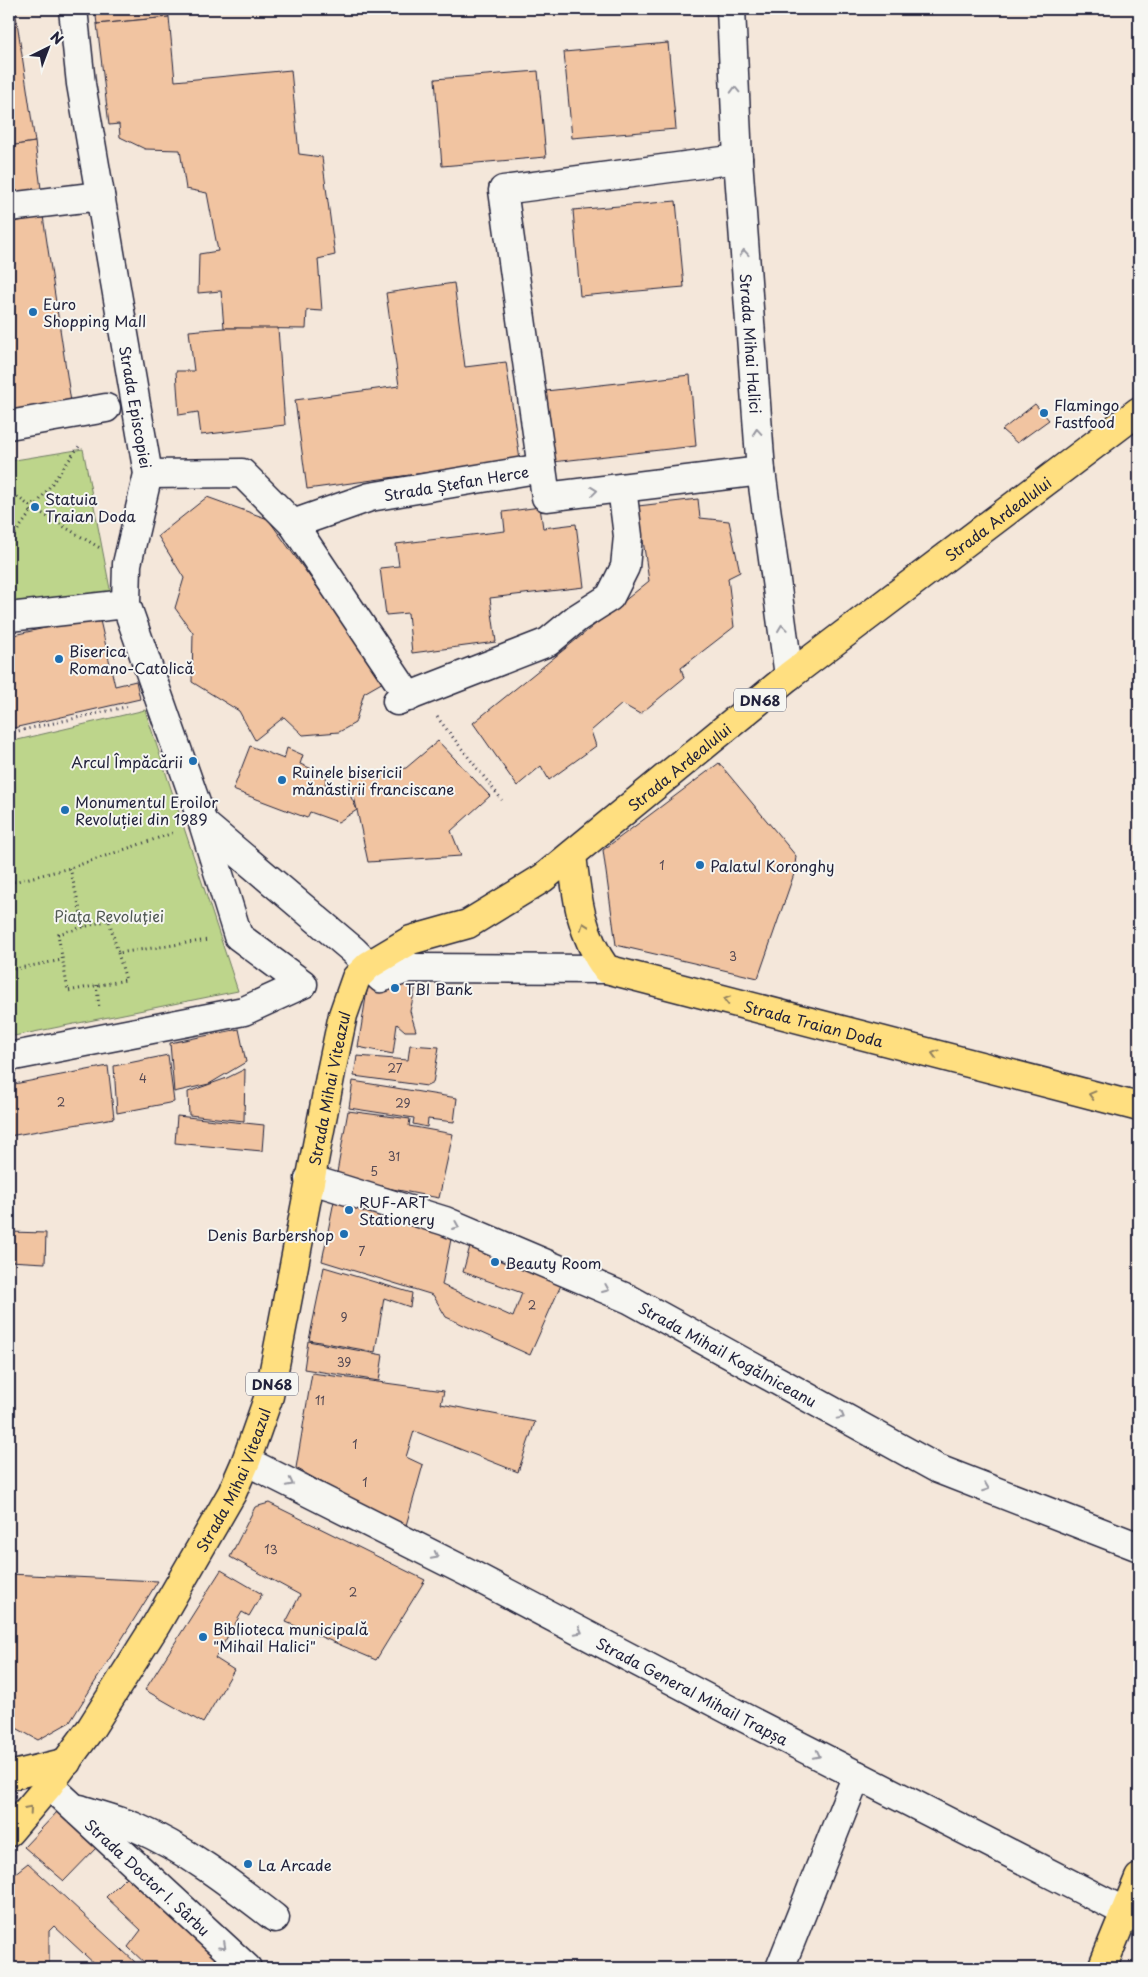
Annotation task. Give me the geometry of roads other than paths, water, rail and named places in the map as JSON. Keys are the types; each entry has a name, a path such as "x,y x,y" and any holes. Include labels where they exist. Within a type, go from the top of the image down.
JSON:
{"main road":[{"name":"Strada Ardealului","path":"368,965 411,940 468,924 543,878 789,676 1139,411"},
{"path":"572,855 579,913 591,948 606,969"},
{"name":"Strada Mihai Viteazul","path":"9,1832 67,1762 156,1625 232,1493 246,1461 269,1396 309,1179 343,1015 356,978 368,965"},
{"name":"Strada Traian Doda","path":"606,969 1139,1107"},
{"path":"9,1776 67,1762"},
{"path":"1102,1968 1132,1915 1139,1878"}],"street":[{"name":"Strada Episcopiei","path":"9,1057 244,1011 303,984 238,936 203,823 126,604 127,564 148,474 81,84 72,9"},
{"name":"Strada Mihai Halici","path":"731,9 738,159 760,471 789,676"},
{"path":"738,159 503,190 546,497 760,471"},
{"path":"9,207 100,196"},
{"path":"9,424 106,408"},
{"name":"Strada Ștefan Herce","path":"293,524 370,497 542,468"},
{"path":"148,474 242,473 293,524 408,697 468,671 548,642 577,618 610,597 625,568 628,536 622,488"},
{"path":"9,617 126,604"},
{"path":"203,823 354,950 381,978 409,968 606,969"},
{"name":"Strada Mihail Kogălniceanu","path":"309,1179 444,1221 629,1299 938,1469 1139,1547"},
{"name":"Strada General Mihail Trapșa","path":"246,1461 467,1572 857,1775 1132,1915"},
{"path":"780,1968 857,1775"},
{"name":"Strada Doctor I. Sârbu","path":"49,1786 247,1968"},
{"path":"71,1806 135,1827 176,1849 227,1880 275,1918"}],"place":[{"name":"Euro Shopping Mall","path":"33,312"},
{"name":"Flamingo Fastfood","path":"1044,413"},
{"name":"Statuia Traian Doda","path":"35,507"},
{"name":"Biserica Romano-Catolică","path":"59,659"},
{"name":"Arcul Împăcării","path":"193,761"},
{"name":"Ruinele bisericii mănăstirii franciscane","path":"282,780"},
{"name":"Monumentul Eroilor Revoluției din 1989","path":"65,810"},
{"name":"Palatul Koronghy","path":"700,865"},
{"name":"TBI Bank","path":"395,988"},
{"name":"RUF-ART Stationery","path":"349,1210"},
{"name":"Denis Barbershop","path":"344,1234"},
{"name":"Beauty Room","path":"495,1262"},
{"name":"Biblioteca municipală \"Mihail Halici\"","path":"203,1637"},
{"name":"La Arcade","path":"248,1864"}],"park label":[{"name":"Piața Revoluției","path":"109,915"}]}
